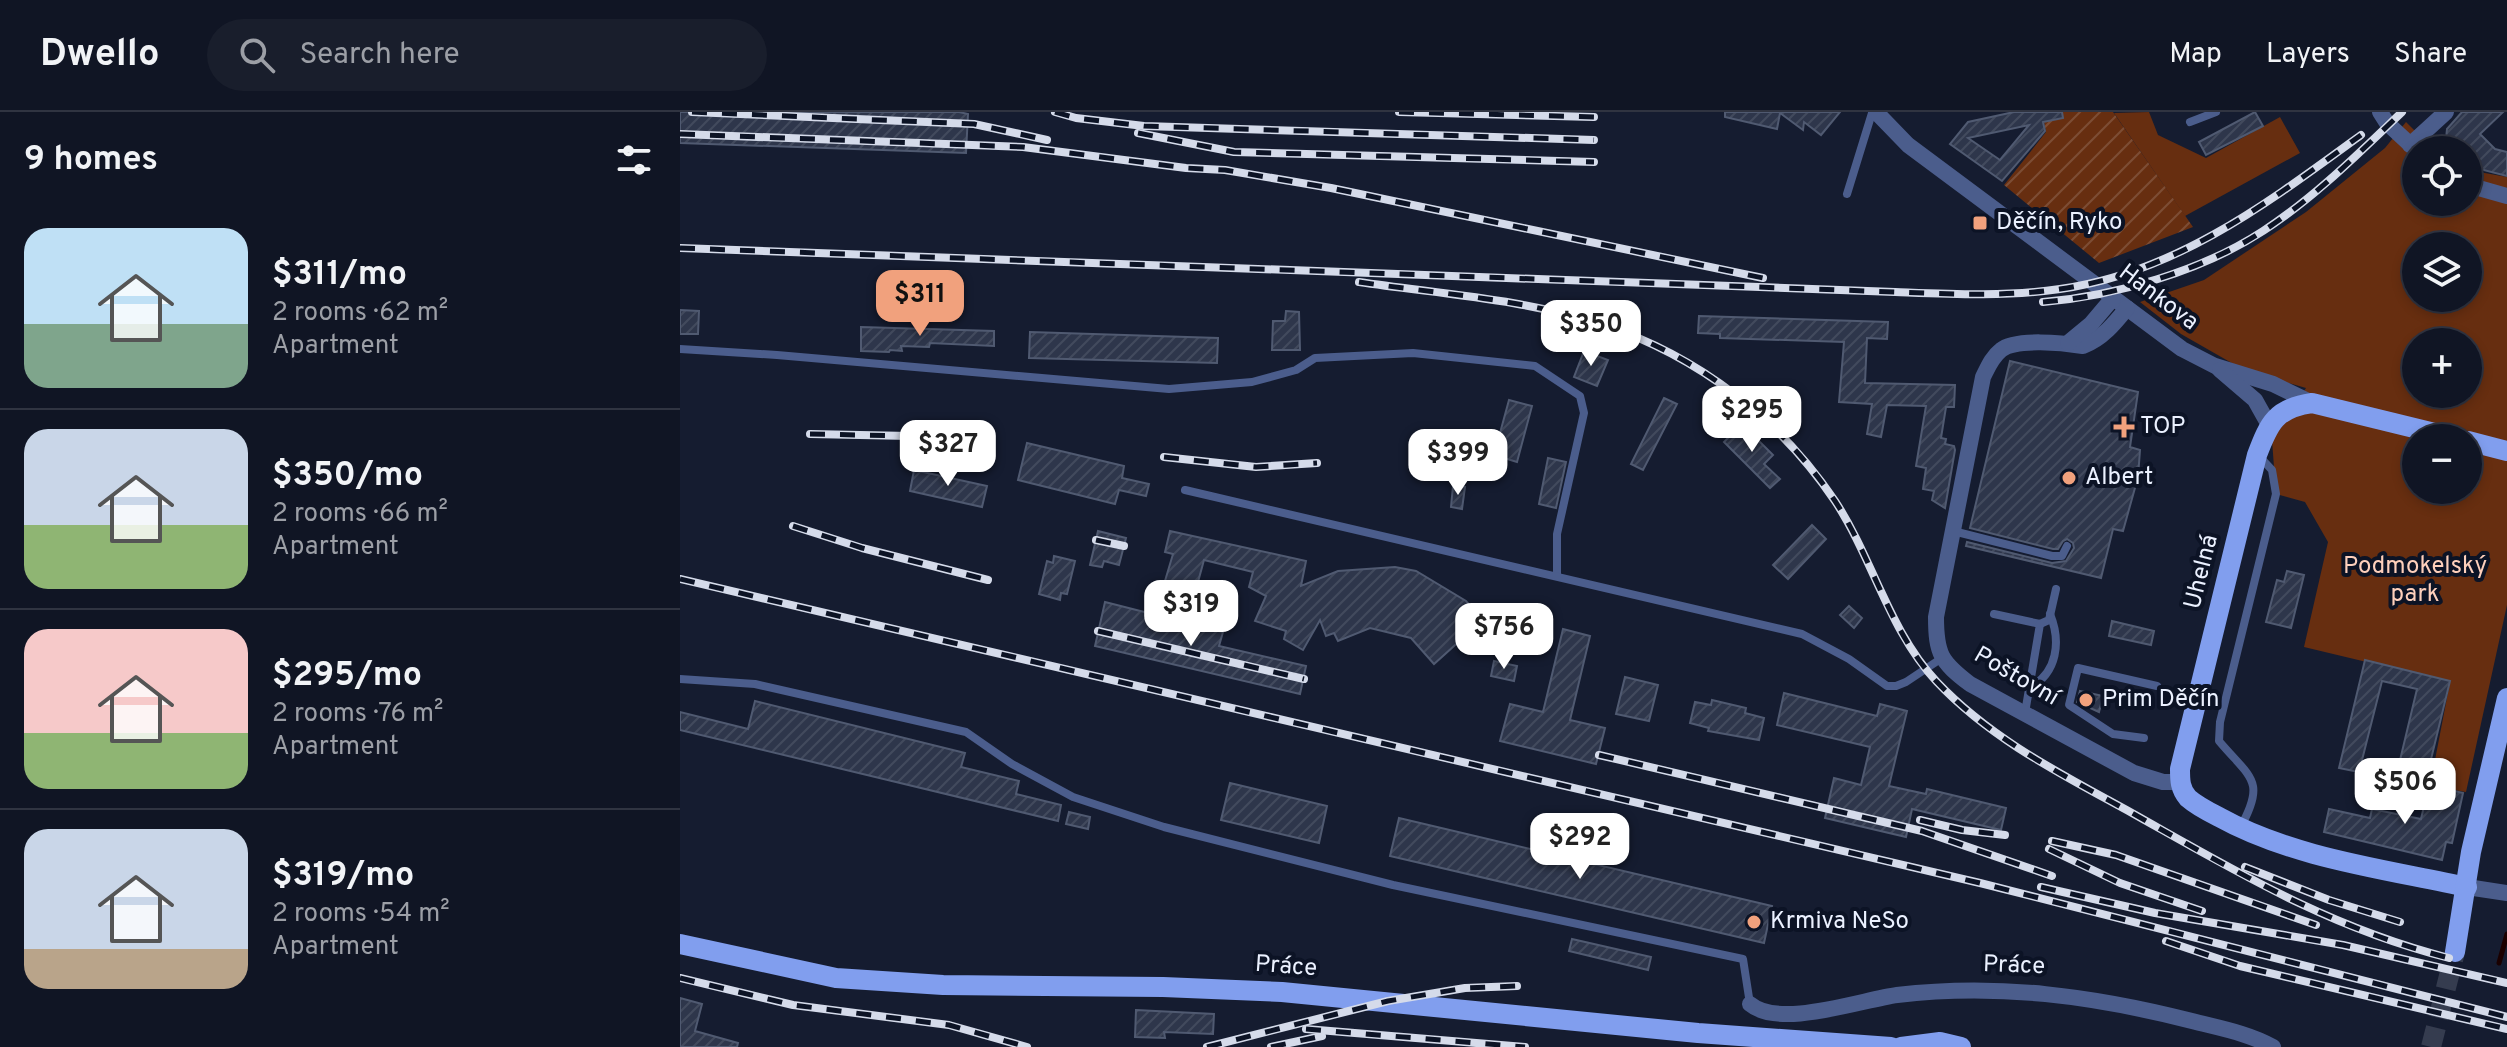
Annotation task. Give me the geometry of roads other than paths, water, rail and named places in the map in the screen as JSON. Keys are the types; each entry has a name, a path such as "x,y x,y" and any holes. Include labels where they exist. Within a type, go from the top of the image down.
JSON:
{"main road":[{"path":"2269,425 2295,406 2312,403"},
{"name":"Hankova","path":"2312,403 2402,425"},
{"name":"Uhelná","path":"2180,782 2180,769 2257,455 2269,425"},
{"path":"2482,445 2507,451"},
{"path":"2455,952 2479,815 2507,698"},
{"path":"2180,782 2190,799 2239,829 2281,845 2467,887"},
{"name":"Práce","path":"680,944 795,971 851,979 943,985 1163,987 1282,992 1698,1033 1891,1047"},
{"path":"1901,1047 1940,1042 1961,1047"}],"street":[{"path":"1860,112 1875,112"},
{"name":"Hankova","path":"1875,112 1908,145 2182,349 2215,366 2273,384 2312,403"},
{"path":"2380,112 2402,137"},
{"path":"2423,136 2446,112"},
{"path":"2482,189 2507,196"},
{"name":"Poštovní","path":"2120,303 2093,342 2083,346 2019,343 2003,348 1993,358 1983,377 1936,617 1938,649 1949,668 1970,684 2134,773 2163,782 2180,782"},
{"path":"2215,366 2255,400 2269,425"},
{"path":"2467,887 2506,893"},
{"name":"Práce","path":"1750,1004 1758,1011 1767,1013 1809,1012 1930,992 2017,990 2125,1004 2249,1036 2273,1047"}],"lane":[{"path":"1847,194 1875,112"},
{"path":"2190,122 2216,112"},
{"path":"680,349 822,358 1169,389 1252,382 1296,370 1315,358 1413,353 1535,366 1580,396 1584,413 1557,534 1557,576"},
{"path":"2239,829 2254,802 2254,780 2219,741 2220,722 2276,494 2272,470 2257,455"},
{"path":"1185,490 1802,634 1849,659 1887,686 1906,682 1942,658"},
{"path":"1953,531 2052,556 2062,556 2067,546"},
{"path":"1994,614 2040,624 2049,620 2056,589"},
{"path":"2029,688 2039,683 2055,657 2057,631 2050,614"},
{"path":"2025,714 2040,624"},
{"path":"2144,738 2113,734 2069,705 2078,668 2157,686"},
{"path":"680,679 755,684 966,732 1012,764 1073,797 1164,827 1393,885 1743,959 1750,1004"}],"waterway":[{"path":"2499,963 2507,934"}],"tunnel":[{"path":"2431,1047 2455,952"}],"railway":[{"path":"692,112 974,124 1047,140"},
{"path":"1055,112 1076,118 1144,126 1594,140"},
{"path":"1399,112 1594,117"},
{"path":"2043,302 2099,294 2157,279 2239,245 2282,218 2318,190 2402,112"},
{"path":"1138,133 1234,152 1594,162"},
{"path":"680,134 1023,147 1186,168 1225,170 1331,188 1763,278"},
{"path":"680,248 1936,294 2019,293 2102,281 2182,251 2256,209 2361,135"},
{"path":"1359,282 1482,298 1574,316 1639,338 1704,373 1763,417 1813,471 1848,523 1894,618 1920,662 1958,703 1981,722 2054,770 2285,896 2363,931 2449,958"},
{"path":"810,434 910,436"},
{"path":"1164,457 1256,467 1317,463"},
{"path":"793,526 862,548 988,580"},
{"path":"1096,540 1124,546"},
{"path":"680,579 1980,883 2507,1017"},
{"path":"1098,631 1304,679"},
{"path":"1599,755 1922,831 2052,876"},
{"path":"1920,820 1962,830 2005,835"},
{"path":"2052,841 2116,855 2316,925"},
{"path":"2049,849 2120,883 2202,911"},
{"path":"2245,867 2329,900 2400,922"},
{"path":"2041,887 2155,913 2343,945 2507,983"},
{"path":"2166,941 2240,966 2507,1029"},
{"path":"680,978 793,1005 949,1025 1027,1047"},
{"path":"1207,1047 1388,1001 1465,988 1517,986"},
{"path":"1306,1029 1525,1047"},
{"path":"1271,1047 1322,1036"}],"place":[{"name":"Děčín, Ryko","path":"1980,223"},
{"name":"TOP","path":"2124,427"},
{"name":"Albert","path":"2069,478"},
{"name":"Prim Děčín","path":"2086,700"},
{"name":"Krmiva NeSo","path":"1754,922"}],"park label":[{"name":"Podmokelský park","path":"2415,581"}]}
